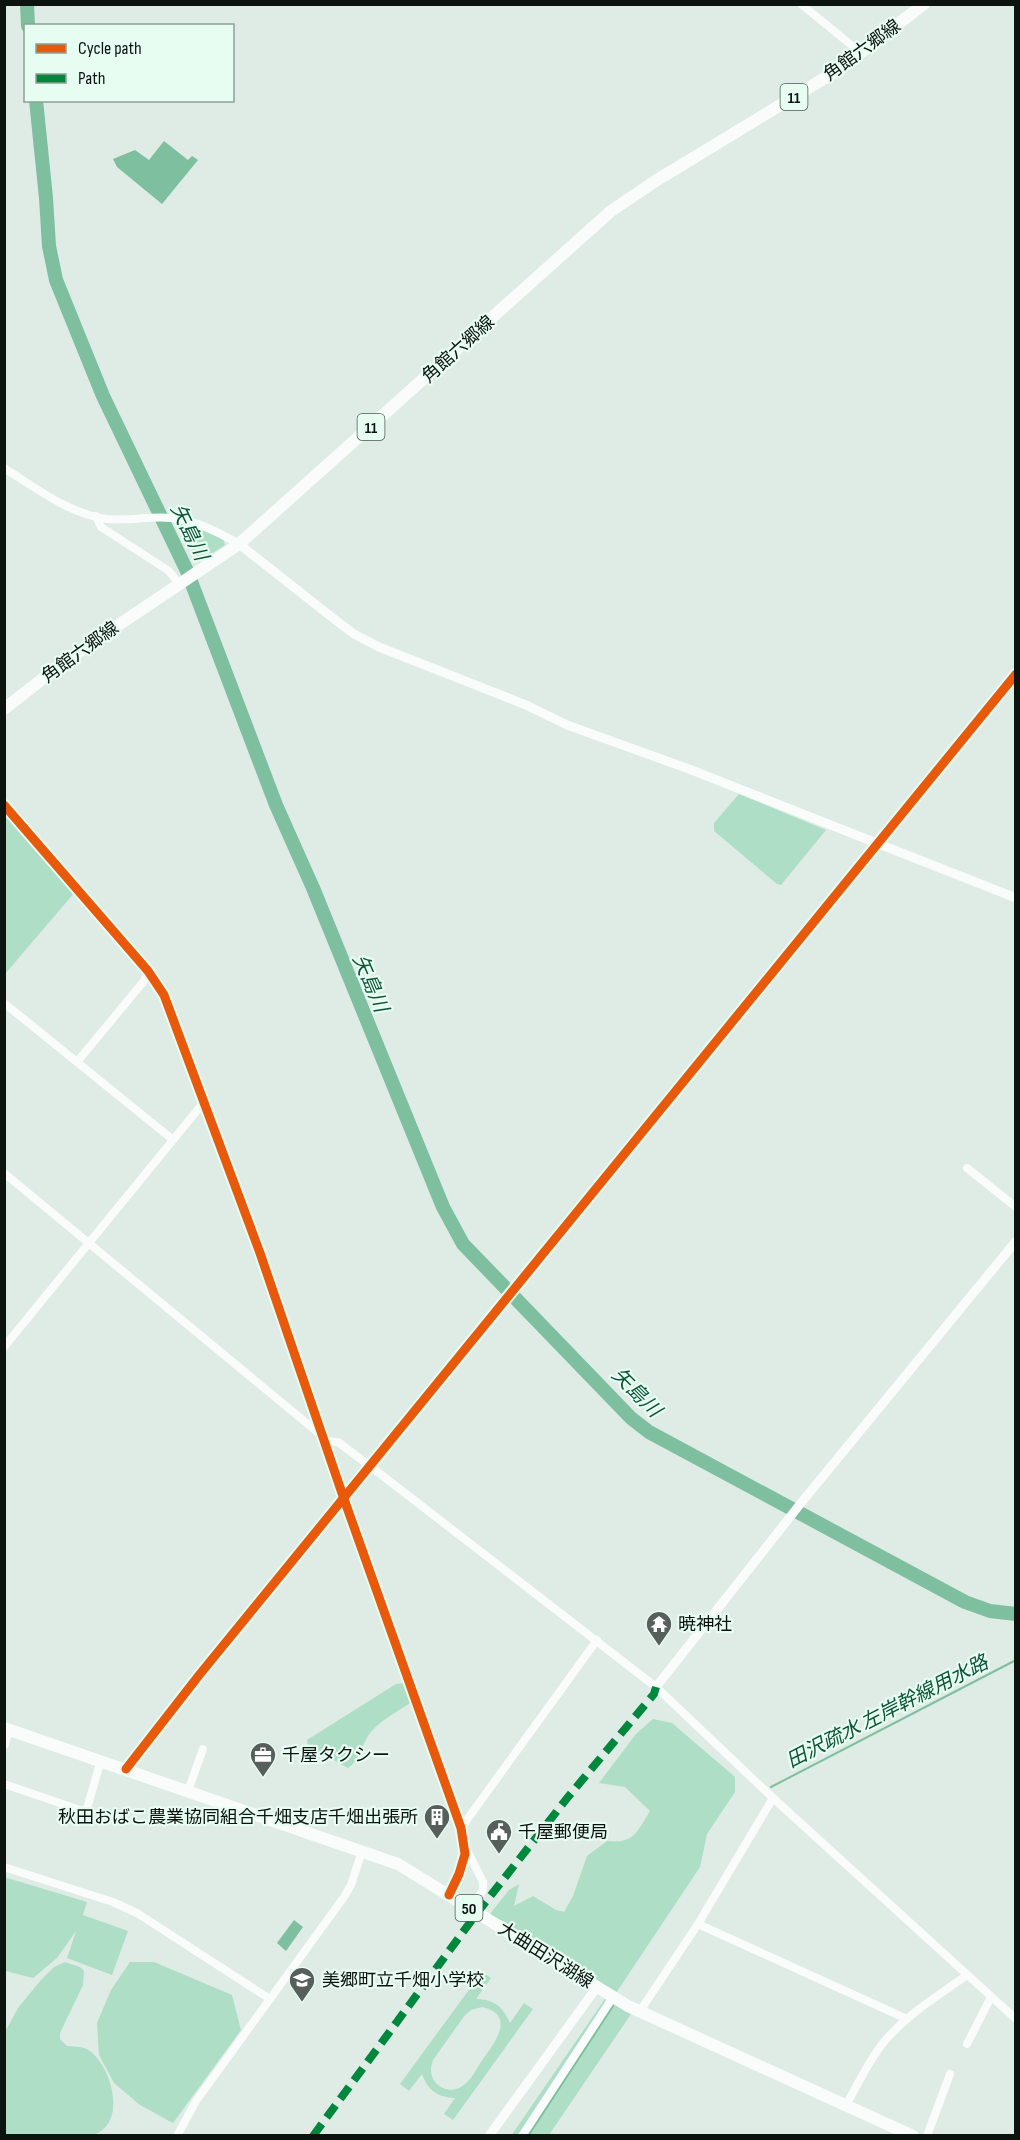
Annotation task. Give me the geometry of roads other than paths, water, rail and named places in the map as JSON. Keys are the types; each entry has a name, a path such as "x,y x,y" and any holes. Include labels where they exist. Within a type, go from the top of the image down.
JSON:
{"main road":[{"name":"角館六郷線","path":"4,709 73,655 239,544 611,212 657,180 838,69 924,4"},
{"name":"大曲田沢湖線","path":"7,1729 398,1864 613,1997 913,2136"}],"street":[{"path":"801,4 861,53"},
{"path":"4,468 77,511 106,519 171,518 198,524 239,544 354,634 379,646 526,705 567,725 689,769 1016,898"},
{"path":"96,516 101,527 169,572 181,584"},
{"path":"126,1769 1016,674"},
{"path":"4,805 148,971 164,995 260,1252 344,1499 461,1828 465,1854 449,1895"},
{"path":"76,1062 144,981 148,971"},
{"path":"4,1003 172,1139"},
{"path":"4,1347 204,1102"},
{"path":"967,1168 1016,1207"},
{"path":"4,1173 323,1438 338,1442 656,1687 773,1798 1016,2019"},
{"path":"656,1687 801,1503 1016,1240"},
{"path":"461,1828 597,1640"},
{"path":"4,1745 7,1729"},
{"path":"188,1791 203,1749"},
{"path":"4,1784 86,1812 101,1760"},
{"path":"640,2011 698,1924 773,1798"},
{"path":"463,1841 483,1882 483,1890 471,1909"},
{"path":"177,2136 196,2101 344,1897 351,1885 362,1851"},
{"path":"4,1868 113,1902 137,1913 270,1999"},
{"path":"698,1924 907,2019"},
{"path":"846,2105 878,2050 891,2033 967,1975"},
{"path":"489,2136 597,1987"},
{"path":"522,2136 613,1997"},
{"path":"967,2044 991,1997"},
{"path":"927,2136 950,2074"}],"waterway":[{"name":"矢島川","path":"27,4 28,24"},
{"name":"矢島川","path":"36,102 49,246 56,280 103,396 187,571 276,805 313,888 443,1207 463,1244 631,1418 649,1432 965,1602 990,1611 1016,1614"},
{"name":"田沢疏水 左岸幹線用水路","path":"771,1787 1016,1660"},
{"name":"田沢疏水 左岸幹線用水路","path":"528,2136 613,2006"}],"place":[{"name":"暁神社","path":"659,1647"},
{"name":"千屋タクシー","path":"263,1778"},
{"name":"秋田おばこ農業協同組合千畑支店千畑出張所","path":"437,1840"},
{"name":"千屋郵便局","path":"499,1855"},
{"name":"美郷町立千畑小学校","path":"302,2003"}]}
